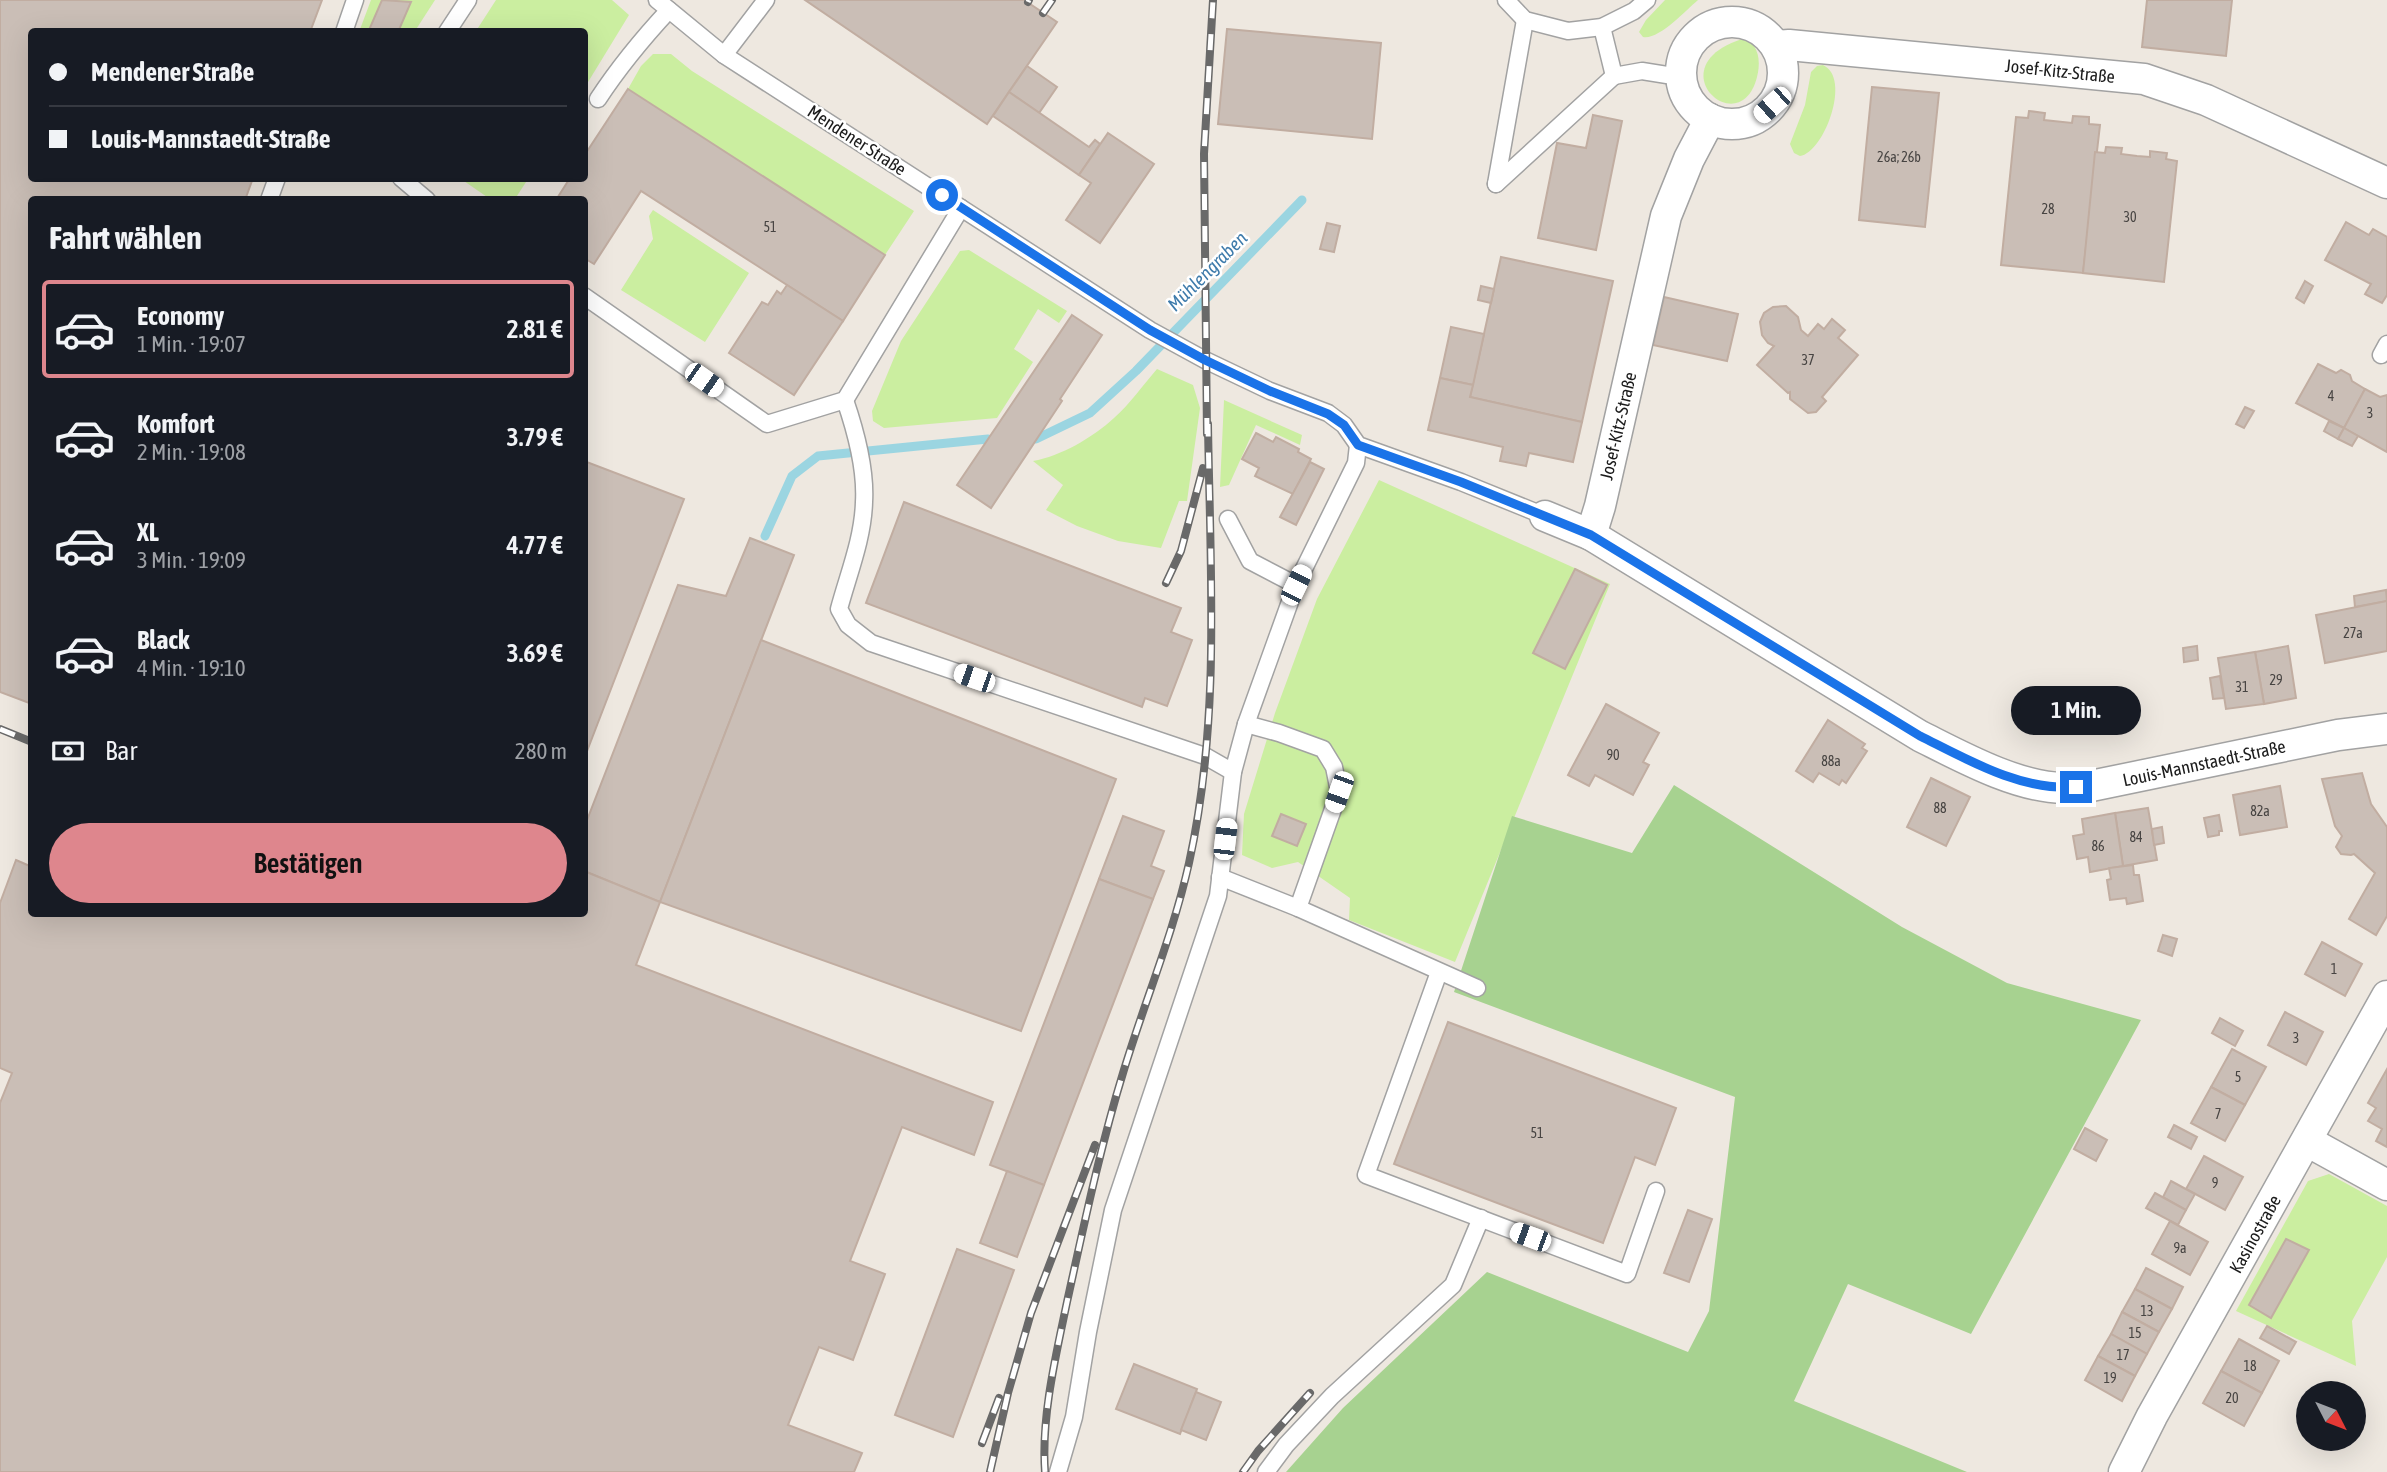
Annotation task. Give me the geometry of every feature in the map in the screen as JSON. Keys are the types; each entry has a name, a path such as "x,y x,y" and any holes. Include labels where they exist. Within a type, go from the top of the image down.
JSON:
{"street":[{"path":"1751,12 1776,46 1782,61 1780,92 1772,105 1760,116 1745,122 1721,123 1698,111 1689,100 1683,88 1681,74 1683,57 1690,43 1702,31 1751,12"},
{"name":"Josef-Kitz-Straße","path":"1776,46 1918,56 2144,79 2206,100 2387,183"},
{"name":"Josef-Kitz-Straße","path":"1591,535 1600,506 1666,216 1689,159 1710,119"},
{"name":"Louis-Mannstaedt-Straße","path":"1545,516 1591,535 1920,736 1977,764 2027,782 2062,788 2091,786 2338,735 2387,729"},
{"name":"Kasinostraße","path":"2124,1472 2152,1416 2387,996"},
{"path":"2307,1141 2387,1185"}],"lane":[{"path":"345,28 355,0"},
{"path":"450,28 468,0"},
{"path":"724,55 766,0"},
{"path":"1506,0 1525,20 1568,31 1602,27 1634,11 1647,0"},
{"path":"598,99 663,5"},
{"name":"Mendener Straße","path":"663,5 724,55 1150,330 1270,391 1328,414 1344,425 1358,445 1545,516"},
{"path":"1525,20 1496,184 1614,76 1642,71 1681,74"},
{"path":"1602,27 1614,76"},
{"path":"406,182 423,196"},
{"path":"588,299 767,424 845,400 961,208"},
{"path":"845,400 864,480 864,505 856,548 839,609 848,625 871,643 1205,756 1233,772"},
{"path":"1058,1472 1074,1417 1113,1210 1218,896 1233,772 1246,724 1296,585 1356,463 1358,445"},
{"path":"1228,519 1250,561 1296,585"},
{"path":"1246,724 1323,749 1334,767 1339,792 1298,908"},
{"path":"1220,877 1298,908 1477,988"},
{"path":"1439,972 1366,1175 1627,1273 1656,1191"},
{"path":"1266,1472 1286,1445 1332,1396 1453,1285 1481,1218"}],"green space":[{"path":"371,0 435,0 417,28 360,28"},
{"path":"496,0 612,0 629,15 588,82 588,28 478,28"},
{"path":"1665,0 1698,0 1664,30 1643,37 1639,32 1646,20"},
{"path":"1742,39 1751,42 1758,54 1757,77 1748,96 1735,103 1722,102 1710,94 1704,81 1705,66 1717,51"},
{"path":"653,54 671,54 692,71 914,211 885,255 628,89 641,66"},
{"path":"1823,65 1831,73 1835,84 1835,99 1818,142 1809,152 1800,156 1794,153 1790,144 1805,105 1811,72 1817,66"},
{"path":"465,182 526,182 517,196 486,196"},
{"path":"653,210 749,273 705,342 621,290 653,239 649,216"},
{"path":"969,250 1067,311 1059,323 1038,309 1014,349 1033,362 997,418 884,428 873,421 872,411 901,341 960,251"},
{"path":"1157,369 1193,385 1200,408 1187,501 1179,501 1161,548 1118,541 1077,526 1046,510 1063,485 1033,461 1076,445 1096,432 1126,407"},
{"path":"1224,400 1302,435 1300,445 1256,425 1229,485 1220,487"},
{"path":"1379,480 1610,584 1455,962 1349,920 1350,898 1298,862 1272,868 1242,855 1244,814 1275,713 1317,599"},
{"path":"1674,785 1902,927 2007,983 2141,1020 1971,1334 1848,1284 1794,1401 1967,1472 1286,1472 1343,1408 1487,1272 1688,1352 1709,1311 1735,1097 1454,992 1512,816 1632,853"},
{"path":"2329,1174 2387,1206 2387,1257 2352,1321 2356,1366 2236,1311 2308,1181"}],"building":[{"path":"0,0 322,0 312,28 28,28 28,182 252,182 246,196 28,196 28,702 0,692"},
{"path":"382,0 411,2 400,28 370,28"},
{"path":"805,0 1024,0 1057,22 987,124"},
{"path":"2147,0 2232,0 2226,56 2142,47"},
{"path":"1227,29 1381,43 1372,139 1218,124"},
{"path":"1027,66 1057,87 1039,113 1009,92"},
{"path":"1872,87 1939,93 1925,227 1859,220"},
{"path":"628,89 885,255 843,321 641,191 594,264 588,260 588,196 559,196 567,182 588,182 588,150"},
{"path":"1009,92 1089,147 1095,140 1100,144 1079,175 993,116"},
{"path":"2029,111 2045,113 2044,120 2072,123 2073,116 2089,117 2089,124 2100,125 2083,273 2001,265 2016,117 2028,118"},
{"path":"1593,115 1622,121 1596,250 1538,238 1557,143 1586,148"},
{"path":"1108,133 1154,164 1100,243 1066,220 1091,183 1079,175"},
{"path":"2106,147 2122,148 2121,154 2137,156 2150,157 2150,151 2167,153 2166,159 2177,161 2164,282 2083,273 2095,152 2105,153"},
{"path":"2346,222 2369,235 2373,229 2387,237 2387,295 2382,303 2365,294 2371,284 2325,260"},
{"path":"1327,223 1340,226 1334,252 1320,249"},
{"path":"1501,257 1613,281 1582,422 1470,397"},
{"path":"2305,281 2313,286 2304,303 2296,298"},
{"path":"787,285 843,321 794,395 729,353 762,302 768,305 777,291 781,294"},
{"path":"1481,286 1494,289 1491,303 1478,300"},
{"path":"1664,297 1738,314 1727,361 1653,345"},
{"path":"1786,306 1798,317 1801,330 1808,336 1818,324 1824,329 1832,319 1845,330 1838,338 1858,355 1822,397 1826,401 1816,412 1808,413 1790,399 1790,392 1757,365 1774,346 1762,335 1760,322 1764,313 1773,307"},
{"path":"1072,315 1102,335 991,508 957,485"},
{"path":"1451,327 1484,334 1473,385 1440,378"},
{"path":"2318,364 2336,373 2341,370 2365,389 2344,428 2296,403"},
{"path":"1440,378 1473,385 1470,397 1582,422 1573,462 1529,453 1526,466 1500,461 1503,447 1428,430"},
{"path":"2365,389 2380,397 2387,395 2387,452 2344,428"},
{"path":"2245,407 2254,411 2244,428 2236,424"},
{"path":"2329,421 2344,428 2338,439 2324,431"},
{"path":"2344,428 2358,436 2352,446 2338,439"},
{"path":"1256,433 1273,442 1276,437 1311,459 1293,494 1255,476 1259,468 1242,459"},
{"path":"1310,462 1324,469 1296,525 1280,517"},
{"path":"588,463 684,499 588,749"},
{"path":"904,502 1181,608 1171,632 1192,640 1167,706 1145,698 1142,707 866,603"},
{"path":"750,538 794,555 660,902 588,873 588,818 678,585 726,596"},
{"path":"1575,569 1607,585 1565,669 1533,653"},
{"path":"2386,590 2387,601 2355,607 2354,596"},
{"path":"2387,601 2387,651 2325,663 2316,615"},
{"path":"761,640 1116,779 1021,1031 660,902"},
{"path":"2197,646 2198,660 2184,662 2183,648"},
{"path":"2288,646 2296,698 2264,704 2255,652"},
{"path":"2255,652 2264,704 2226,709 2218,658"},
{"path":"2220,676 2224,698 2213,699 2210,678"},
{"path":"2115,696 2127,702 2115,726 2104,720"},
{"path":"2127,702 2139,707 2128,731 2115,726"},
{"path":"1606,704 1659,733 1643,762 1649,765 1633,795 1595,775 1589,786 1568,775"},
{"path":"1828,720 1865,744 1862,748 1867,751 1846,783 1842,780 1839,785 1819,773 1813,782 1796,771"},
{"path":"2362,773 2371,804 2387,827 2387,916 2376,935 2349,919 2375,873 2354,854 2341,854 2336,847 2342,836 2335,826 2322,779"},
{"path":"1931,778 1970,797 1946,846 1907,827"},
{"path":"2280,786 2287,827 2240,835 2233,795"},
{"path":"2148,808 2157,860 2123,866 2115,813"},
{"path":"2115,813 2123,866 2090,872 2088,857 2077,859 2073,836 2084,834 2082,819"},
{"path":"1281,814 1306,824 1297,846 1272,836"},
{"path":"2219,815 2222,831 2219,831 2219,835 2208,837 2204,818"},
{"path":"1123,816 1164,831 1151,866 1164,871 1153,899 1099,879"},
{"path":"2162,827 2164,843 2154,845 2152,829"},
{"path":"16,860 28,865 28,917 588,917 588,873 660,902 636,965 993,1102 974,1155 902,1127 850,1261 885,1274 853,1360 819,1347 788,1425 862,1453 854,1472 0,1472 0,1103 12,1073 0,1068 0,903"},
{"path":"2133,865 2134,875 2139,875 2143,901 2127,904 2126,898 2110,900 2107,880 2111,879 2109,868"},
{"path":"1099,879 1153,899 1044,1185 990,1165"},
{"path":"2163,935 2177,939 2172,956 2158,951"},
{"path":"2322,942 2362,964 2345,996 2305,974"},
{"path":"2285,1012 2323,1032 2306,1065 2268,1045"},
{"path":"2220,1018 2243,1031 2235,1046 2212,1033"},
{"path":"1448,1022 1676,1108 1655,1165 1635,1157 1603,1243 1394,1164"},
{"path":"2232,1049 2266,1067 2245,1105 2211,1087"},
{"path":"2387,1069 2387,1147 2376,1141 2382,1129 2368,1121 2376,1108 2368,1103"},
{"path":"2211,1087 2245,1105 2225,1141 2191,1123"},
{"path":"2174,1125 2197,1137 2191,1149 2168,1137"},
{"path":"2085,1128 2107,1140 2096,1161 2074,1149"},
{"path":"2204,1156 2243,1177 2225,1210 2186,1189"},
{"path":"1007,1171 1044,1185 1017,1257 980,1243"},
{"path":"2171,1181 2195,1194 2186,1210 2163,1197"},
{"path":"2155,1193 2186,1210 2178,1225 2146,1208"},
{"path":"1688,1210 1712,1219 1689,1282 1664,1273"},
{"path":"2170,1221 2208,1242 2190,1275 2152,1254"},
{"path":"2286,1239 2309,1250 2271,1318 2249,1305"},
{"path":"957,1249 1014,1270 953,1437 895,1415"},
{"path":"2146,1268 2183,1287 2172,1309 2135,1289"},
{"path":"2135,1289 2172,1309 2159,1332 2122,1312"},
{"path":"2122,1312 2159,1332 2147,1354 2111,1334"},
{"path":"2267,1326 2296,1342 2289,1354 2260,1338"},
{"path":"2111,1334 2147,1354 2135,1376 2098,1356"},
{"path":"2239,1339 2279,1361 2262,1393 2221,1371"},
{"path":"2098,1356 2135,1376 2122,1401 2085,1380"},
{"path":"1134,1364 1197,1389 1180,1434 1116,1409"},
{"path":"2221,1371 2262,1393 2244,1426 2203,1403"},
{"path":"1196,1392 1221,1402 1206,1440 1181,1430"}],"waterway":[{"name":"Mühlengraben","path":"1036,439 1090,413 1136,371 1302,200"},
{"name":"Mühlengraben","path":"765,536 792,476 818,456 988,439"}],"railway":[{"path":"1043,13 1052,0"},
{"path":"1207,434 1204,154 1213,0"},
{"path":"1045,1472 1045,1430 1050,1386 1093,1187 1123,1073 1182,890 1199,809 1210,699 1208,424"},
{"path":"1166,583 1181,551 1203,468"},
{"path":"0,729 28,740"},
{"path":"990,1472 1008,1393 1031,1313 1095,1145"},
{"path":"1243,1472 1258,1451 1310,1393"},
{"path":"982,1443 999,1398"}],"route":[{"path":"942,195 1150,330 1270,391 1328,414 1344,425 1358,445 1461,482 1591,535 1920,736 1977,764 2027,782 2062,788 2076,787"}]}
